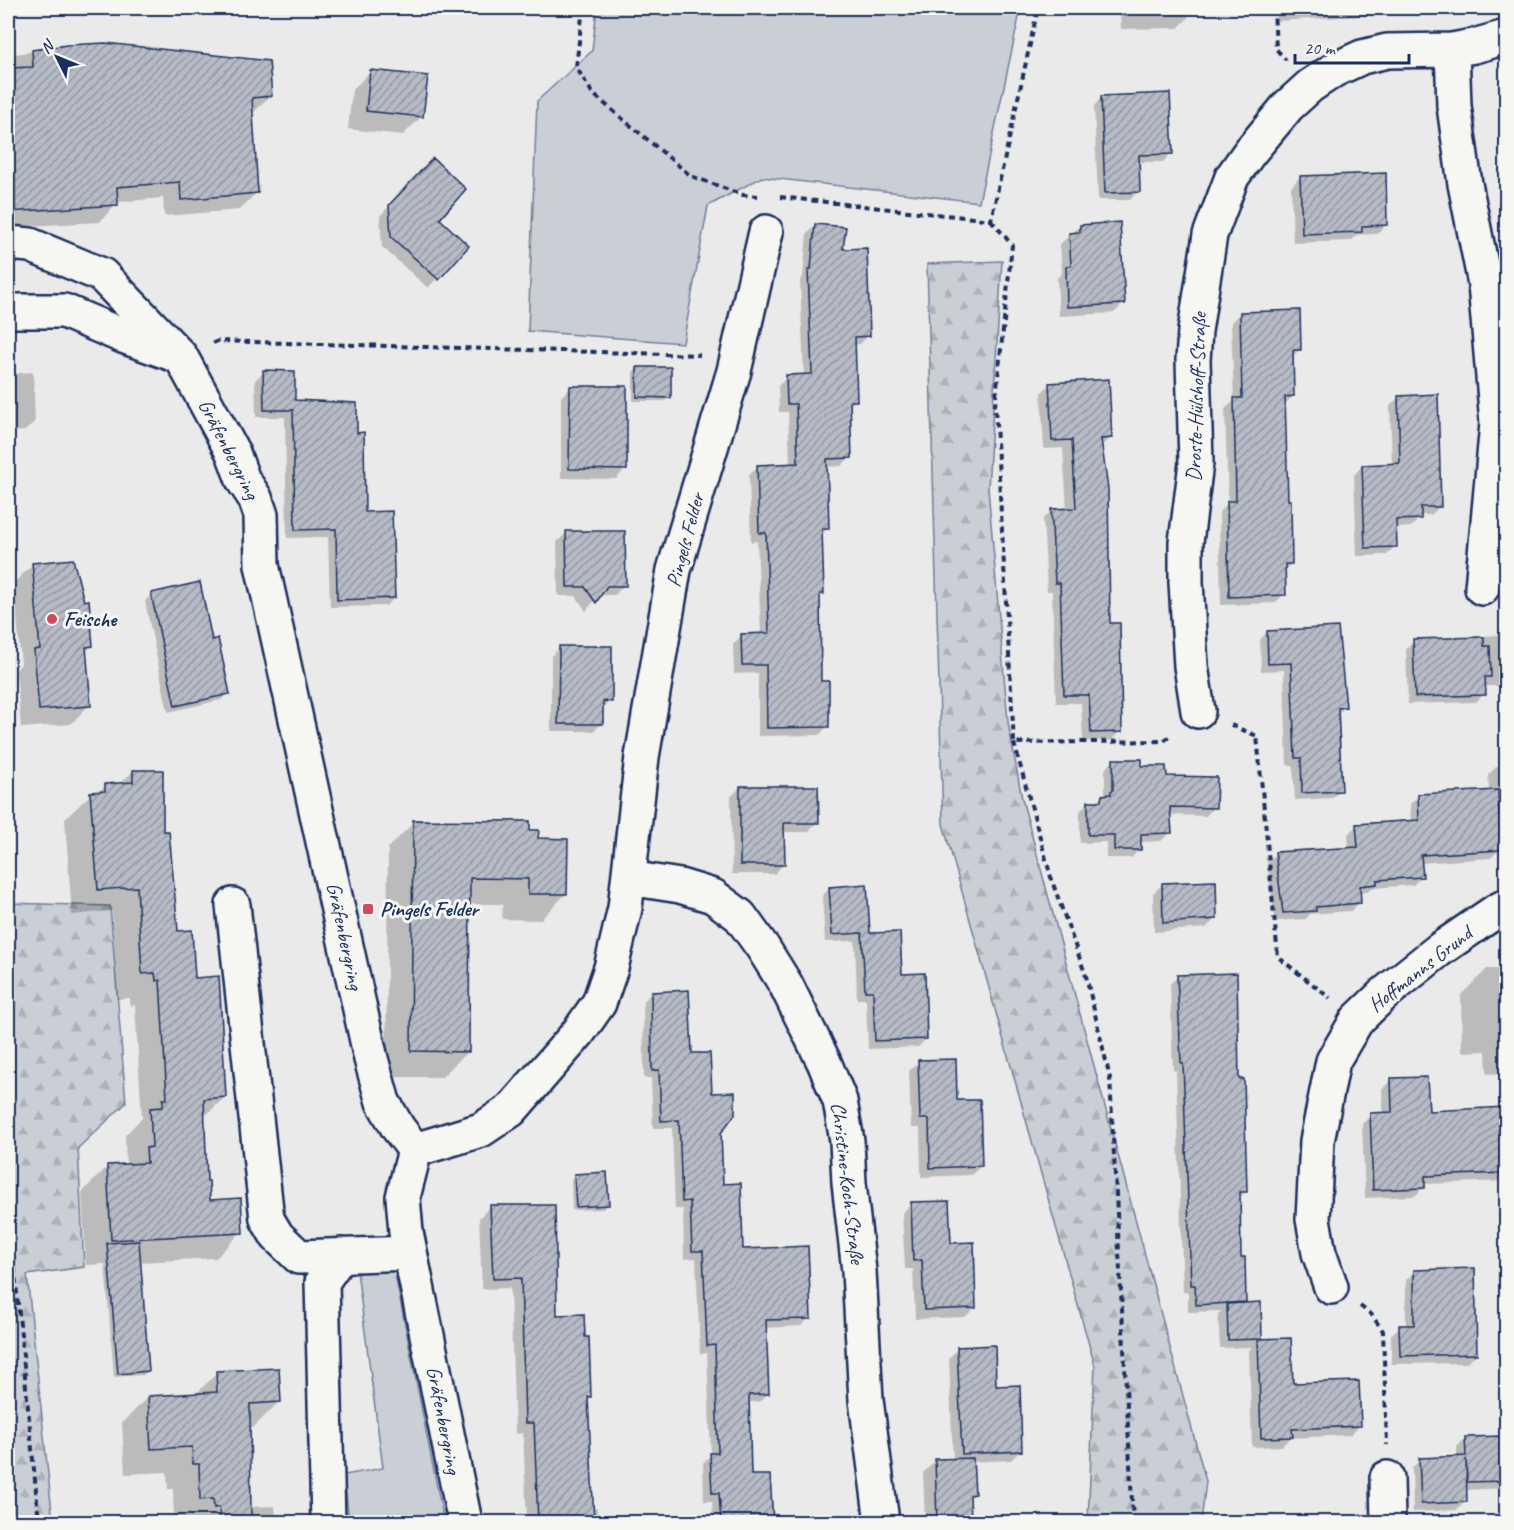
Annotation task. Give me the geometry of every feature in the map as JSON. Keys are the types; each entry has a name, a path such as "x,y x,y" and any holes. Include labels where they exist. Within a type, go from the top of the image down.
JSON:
{"street":[{"name":"Droste-Hülshoff-Straße","path":"1198,711 1191,666 1186,582 1186,542 1196,463 1193,360 1210,235 1232,177 1288,106 1334,70 1362,57 1387,51 1452,50 1506,37"},
{"path":"1452,50 1454,106 1465,184 1485,285 1497,423 1482,588"},
{"name":"Pingels Felder","path":"415,1150 481,1130 511,1110 578,1033 599,1003 611,968 625,908 642,758 674,570 737,356 766,232"},
{"name":"Gräfenbergring","path":"8,243 30,245 102,275 181,357 233,453 243,480 255,498 261,515 262,565 371,1059 383,1102 398,1128 415,1150 403,1197 406,1232 465,1522"},
{"path":"8,311 64,311 181,357"},
{"name":"Christine-Koch-Straße","path":"629,878 680,886 713,896 740,916 786,985 807,1025 840,1101 847,1141 849,1183 859,1271 866,1400 882,1522"},
{"path":"233,905 267,1219 277,1236 299,1257 410,1253"},
{"name":"Hoffmanns Grund","path":"1331,1287 1319,1253 1313,1219 1317,1141 1333,1061 1357,1020 1409,972 1506,906"},
{"path":"328,1522 322,1282 341,1255"},
{"path":"1387,1478 1388,1522"}],"path":[{"path":"583,8 576,67 592,94 691,176 743,195 773,196 991,220 1012,245 995,406 1014,743 1052,881 1086,976 1110,1078 1133,1522"},
{"path":"991,220 1038,8"},
{"path":"1274,8 1276,49 1311,86"},
{"path":"766,232 773,196"},
{"path":"181,357 218,341 737,356"},
{"path":"1014,743 1164,741 1198,711 1257,736 1278,957 1357,1020"},
{"path":"8,1237 13,1251 39,1522"},
{"path":"1331,1287 1371,1314 1383,1331 1387,1478"}],"green space":[{"path":"597,8 1021,8 979,202 762,177 708,206 683,343 528,331 537,101 592,51"},
{"path":"1002,261 988,488 1008,722 1022,799 1206,1481 1201,1522 1088,1522 1095,1366 943,824 927,264"},
{"path":"8,903 110,906 126,1103 78,1148 84,1267 27,1275 53,1522 10,1522 8,1491"},
{"path":"394,1269 444,1522 349,1522 344,1475 383,1468 357,1271"}],"building":[{"path":"105,43 269,61 272,96 252,98 258,193 181,200 180,182 117,187 118,205 8,212 8,68 33,67 32,50"},
{"path":"370,70 428,76 423,117 366,111"},
{"path":"1170,93 1173,154 1139,155 1140,192 1105,193 1101,96"},
{"path":"433,158 466,189 440,219 469,246 439,280 391,237 389,205"},
{"path":"1386,173 1387,225 1362,226 1362,232 1302,234 1300,176"},
{"path":"1120,222 1125,304 1067,307 1066,267 1071,266 1069,233 1080,232 1080,225"},
{"path":"815,224 846,227 843,249 867,248 870,336 855,337 857,401 850,401 852,458 827,459 829,529 822,529 824,594 820,594 821,681 829,681 829,727 767,728 766,665 742,665 741,634 769,633 766,533 759,533 757,465 798,463 796,404 787,404 786,375 812,374 808,270 811,269"},
{"path":"1300,310 1301,350 1293,350 1294,396 1285,397 1292,564 1285,564 1286,595 1229,597 1227,501 1236,501 1234,398 1242,398 1240,312"},
{"path":"637,367 671,367 671,398 637,397"},
{"path":"263,370 295,371 295,400 357,403 357,433 364,432 365,512 392,511 395,598 337,600 336,529 295,530 293,410 264,410"},
{"path":"1109,379 1112,438 1101,439 1108,489 1110,623 1120,623 1122,732 1091,733 1089,695 1064,695 1060,583 1055,583 1051,509 1076,508 1072,440 1052,441 1049,383"},
{"path":"570,386 627,386 627,470 569,469"},
{"path":"1438,394 1441,507 1421,507 1421,519 1396,520 1397,547 1365,548 1362,465 1400,463 1398,396"},
{"path":"566,531 625,531 626,586 607,586 596,603 585,587 567,587"},
{"path":"73,559 84,601 89,600 93,646 86,647 91,706 39,710 34,650 40,649 32,563"},
{"path":"200,582 212,640 218,638 230,694 175,706 151,593"},
{"path":"1338,627 1346,707 1338,708 1342,791 1302,793 1301,758 1295,758 1291,663 1268,664 1267,631"},
{"path":"1484,637 1484,646 1490,646 1491,677 1485,677 1486,695 1415,697 1413,639"},
{"path":"559,646 612,646 612,702 603,701 603,724 558,724"},
{"path":"1113,759 1142,759 1142,766 1166,766 1167,776 1217,777 1216,808 1170,807 1172,833 1141,834 1141,850 1114,850 1114,835 1088,835 1088,801 1101,801 1102,795 1111,794"},
{"path":"133,770 163,770 163,831 169,831 178,931 192,930 195,978 219,976 226,1097 204,1099 207,1181 209,1181 210,1200 241,1198 243,1233 111,1240 107,1165 147,1163 146,1148 152,1147 150,1108 163,1107 163,1099 167,1099 160,980 156,981 155,973 142,974 137,887 98,890 90,792 105,791 105,784 133,782"},
{"path":"740,786 818,786 819,823 784,823 785,865 740,865"},
{"path":"1498,790 1501,850 1421,855 1423,877 1377,880 1377,884 1360,886 1361,903 1316,907 1316,911 1283,913 1275,852 1358,847 1356,824 1419,820 1418,794"},
{"path":"413,820 530,821 530,830 539,830 538,838 568,839 567,894 528,894 528,879 470,878 469,1052 411,1051"},
{"path":"1216,881 1217,919 1163,923 1162,883"},
{"path":"867,884 870,933 900,932 902,974 925,973 927,1039 875,1041 873,991 865,991 862,933 832,935 829,887"},
{"path":"1237,973 1239,1079 1244,1079 1247,1192 1240,1192 1241,1257 1245,1257 1246,1302 1196,1305 1195,1285 1191,1285 1183,1063 1181,1063 1177,975"},
{"path":"689,990 692,1053 710,1053 712,1093 735,1092 735,1114 721,1133 723,1184 741,1183 743,1249 808,1246 811,1319 766,1320 769,1394 749,1395 751,1475 770,1475 773,1522 721,1522 719,1493 712,1493 710,1453 718,1453 715,1345 707,1346 703,1251 692,1251 690,1201 682,1202 679,1120 661,1121 659,1070 652,1071 651,992"},
{"path":"956,1059 957,1100 980,1100 982,1166 930,1168 929,1119 920,1119 918,1060"},
{"path":"1427,1077 1429,1111 1506,1107 1506,1173 1425,1176 1425,1188 1373,1190 1370,1113 1392,1112 1391,1078"},
{"path":"607,1172 609,1205 576,1207 574,1174"},
{"path":"949,1201 951,1243 974,1242 976,1308 924,1310 922,1260 913,1261 911,1202"},
{"path":"490,1205 555,1205 557,1315 584,1314 585,1337 589,1337 591,1397 588,1397 594,1522 538,1522 534,1423 525,1423 521,1278 493,1279"},
{"path":"139,1241 149,1371 118,1374 107,1243"},
{"path":"1475,1268 1477,1354 1400,1356 1399,1325 1414,1325 1414,1270"},
{"path":"1261,1302 1262,1339 1228,1340 1227,1304"},
{"path":"1291,1338 1293,1383 1359,1381 1361,1426 1292,1429 1293,1437 1261,1438 1258,1339"},
{"path":"995,1345 996,1386 1020,1385 1022,1451 962,1454 957,1347"},
{"path":"279,1368 281,1402 250,1404 251,1522 220,1522 219,1507 214,1508 213,1499 200,1500 199,1464 193,1464 192,1447 151,1449 148,1396 217,1392 216,1371"},
{"path":"1506,1436 1506,1481 1467,1482 1466,1459 1467,1502 1421,1504 1419,1458 1466,1456 1465,1437"},
{"path":"973,1458 975,1494 970,1495 971,1522 937,1522 935,1459"}],"place":[{"name":"Feische","path":"52,619"},
{"name":"Pingels Felder","path":"368,909"}]}
